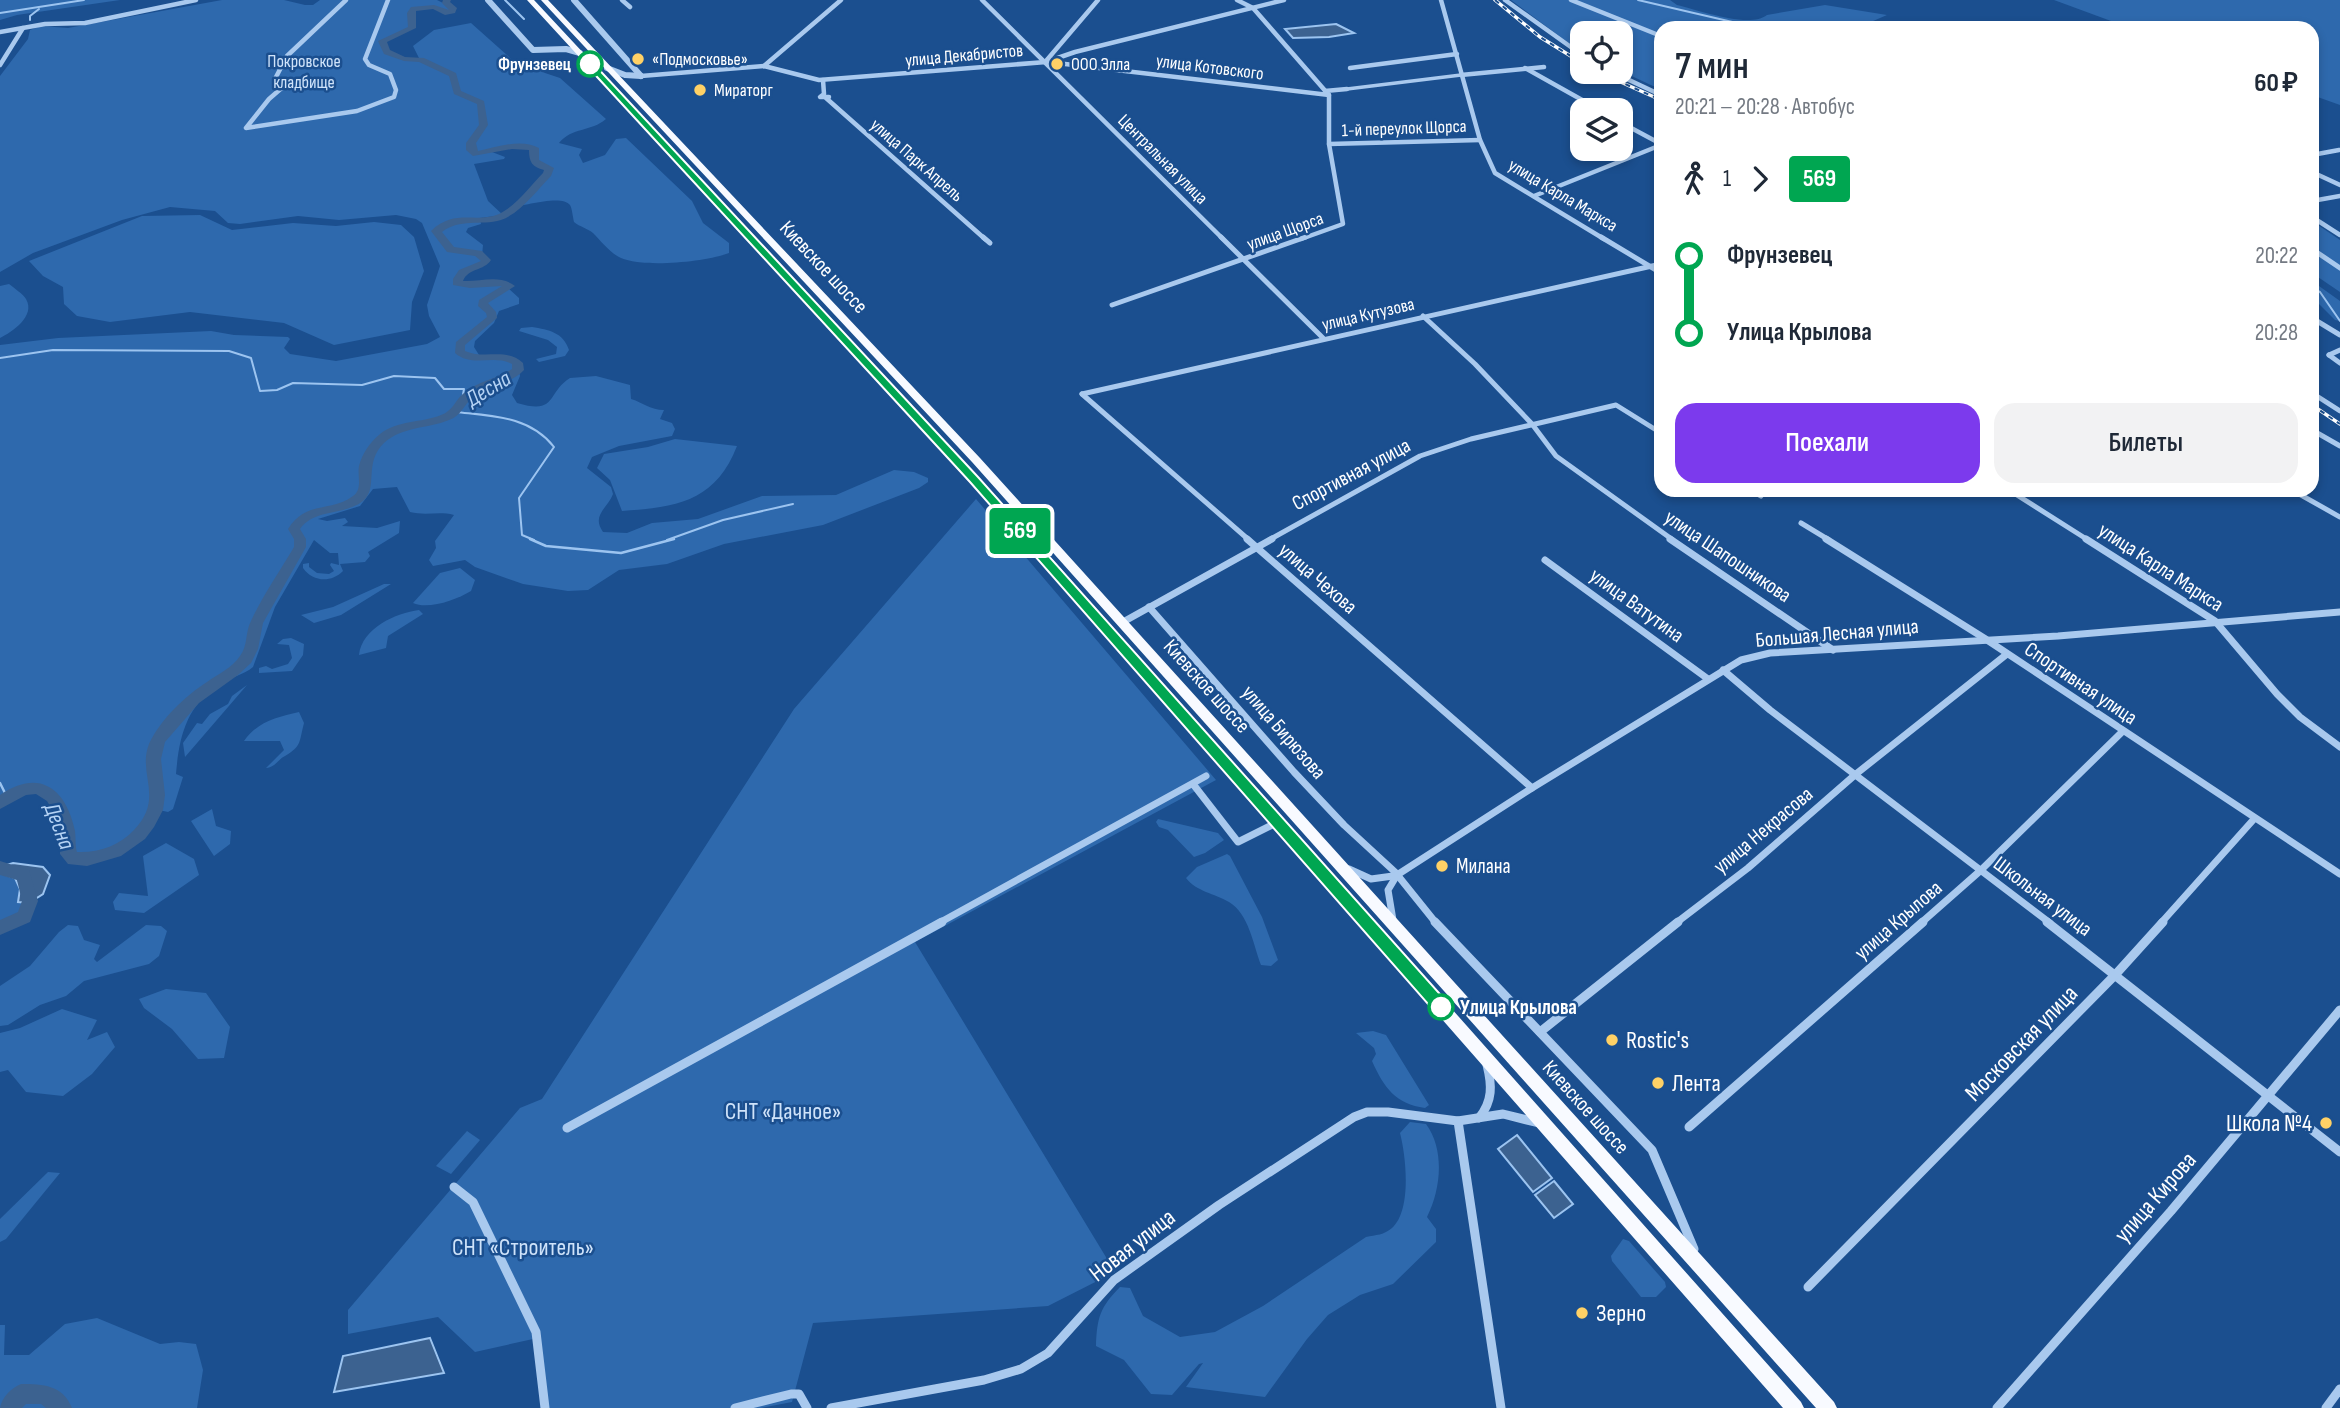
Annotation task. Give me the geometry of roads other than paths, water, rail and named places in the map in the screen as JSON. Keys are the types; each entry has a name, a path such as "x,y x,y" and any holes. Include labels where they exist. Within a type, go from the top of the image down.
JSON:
{"highway":[{"name":"Киевское шоссе","path":"530,0 974,479 1795,1408"},
{"name":"Киевское шоссе","path":"544,0 976,460 1828,1408"}],"street":[{"path":"0,32 100,21 196,0"},
{"path":"346,0 313,34 293,47 280,65 276,77 284,86 269,99 246,128 257,128 290,119 366,111 394,97 396,90 390,74 369,65 365,60 388,0"},
{"path":"488,0 532,50 566,49 580,53"},
{"path":"574,0 640,74"},
{"path":"622,0 630,7"},
{"path":"764,66 841,0"},
{"name":"Центральная улица","path":"982,0 1324,338"},
{"path":"1046,62 1098,0"},
{"path":"1237,0 1253,8 1327,93"},
{"name":"улица Декабристов","path":"640,74 764,66 779,68 805,80 823,80 1046,62 1075,52 1284,0"},
{"name":"улица Карла Маркса","path":"1441,0 1480,140 1495,173 1654,269"},
{"path":"1505,0 1570,46"},
{"path":"1571,0 1654,33"},
{"path":"1,63 23,28"},
{"path":"546,50 561,42 563,35"},
{"path":"1350,68 1457,54"},
{"name":"улица Котовского","path":"1046,62 1327,93 1347,89"},
{"path":"1347,89 1544,66"},
{"path":"607,68 631,76 640,74"},
{"path":"1525,68 1579,98"},
{"path":"636,98 632,85 640,74"},
{"name":"улица Парк Апрель","path":"823,80 825,96 990,243"},
{"path":"1633,81 1654,91"},
{"name":"улица Щорса","path":"1112,305 1245,261 1343,224 1329,144 1327,93"},
{"path":"1633,129 1654,141"},
{"name":"1-й переулок Щорса","path":"1329,144 1480,140"},
{"path":"1534,196 1654,148"},
{"path":"2319,154 2339,150"},
{"path":"2319,175 2340,185"},
{"path":"2319,200 2340,196"},
{"path":"2319,222 2340,235"},
{"path":"2319,254 2340,268"},
{"name":"улица Кутузова","path":"1082,394 1654,265"},
{"name":"улица Шапошникова","path":"1423,316 1475,364 1532,424 1556,456 1628,510 1834,650"},
{"path":"2319,322 2340,335"},
{"path":"2340,350 2329,355 2340,363"},
{"name":"улица Чехова","path":"1082,394 1532,788"},
{"path":"2319,398 2340,411"},
{"name":"Спортивная улица","path":"1123,622 1254,546 1420,456 1471,439 1616,405 1654,429"},
{"path":"2319,434 2340,446"},
{"name":"улица Карла Маркса","path":"2021,497 2215,621 2277,694 2300,717 2340,747"},
{"path":"2304,497 2340,517"},
{"name":"Спортивная улица","path":"1801,523 1984,638 2340,874"},
{"name":"улица Ватутина","path":"1545,559 1708,679"},
{"name":"улица Бирюзова","path":"1149,607 1294,772 1344,825 1397,874 1419,905 1652,1150 1662,1168 1675,1212 1692,1247 1715,1282"},
{"name":"Большая Лесная улица","path":"1329,854 1364,877 1385,879 1397,874 1723,670 1741,660 1770,653 1984,638 2058,636 2340,612"},
{"name":"улица Некрасова","path":"1540,1031 1620,966 1748,869 1856,774 2007,654"},
{"name":"Школьная улица","path":"1723,670 1770,710 2116,974 2196,1041 2340,1152"},
{"name":"улица Крылова","path":"1689,1127 1980,871 2122,732"},
{"path":"567,1128 1206,776"},
{"path":"1193,784 1238,842 1276,823"},
{"name":"Московская улица","path":"1808,1287 2116,974 2254,819"},
{"path":"1397,874 1389,883 1388,897 1398,928"},
{"name":"улица Кирова","path":"1997,1408 2091,1304 2340,1010"},
{"path":"1479,1119 1490,1104 1493,1094 1489,1069 1480,1050"},
{"name":"Новая улица","path":"831,1408 984,1380 1021,1369 1048,1353 1114,1280 1219,1205 1354,1117 1378,1111 1458,1121 1510,1115 1549,1128"},
{"path":"1458,1121 1501,1408"},
{"path":"454,1187 473,1202 536,1332 545,1408"},
{"path":"2326,1408 2340,1389"},
{"path":"735,1408 791,1394 799,1394 807,1408"}],"waterway":[{"path":"0,13 84,0"},
{"name":"Десна","path":"0,803 25,789 36,788 53,797 64,818 68,833 68,854 73,859 102,856 129,844 149,823 155,810 158,795 154,759 156,745 170,724 188,705 246,659 251,649 256,623 300,547 300,539 294,529 300,521 307,515 342,506 359,498 365,487 365,468 369,455 384,437 400,428 450,416 471,393 518,370 518,363 511,359 473,358 460,353 460,344 492,318 483,302 510,286 498,282 470,285 457,283 463,272 486,260 478,253 451,250 436,231 454,221 489,219 504,215 548,174 549,168 539,166 534,161 534,148 512,146 476,154 471,150 471,143 484,125 481,103 457,92 453,75 421,60 404,59 387,52 382,41 412,28 411,13 414,9 434,7 445,13 452,11 453,8 446,3 447,0"},
{"path":"505,0 524,19"},
{"path":"1638,0 1728,21"},
{"path":"30,20 30,16 39,9"},
{"path":"2319,292 2340,321"},
{"path":"0,358 53,350 229,351 251,358 260,391 277,390 293,383 362,385 394,376 435,378 444,389 464,389 462,400"},
{"path":"456,412 522,423 534,429 554,447 519,498 522,535 534,540"},
{"path":"667,540 723,520 793,504"},
{"path":"530,539 546,546 621,553 674,539"},
{"path":"0,783 7,797"},
{"name":"Десна","path":"0,868 24,875 30,901 24,917 0,928"},
{"name":"Десна","path":"9,1408 21,1394 45,1394 62,1408"}],"railway":[{"path":"1495,0 1540,37 1570,56"},
{"path":"1625,84 1654,97"},
{"path":"2319,410 2340,424"}],"place":[{"name":"«Подмосковье»","path":"638,59"},
{"name":"Фрунзевец","path":"590,64"},
{"name":"ООО Элла","path":"1057,64"},
{"name":"Мираторг","path":"700,90"},
{"name":"Милана","path":"1442,866"},
{"name":"Улица Крылова","path":"1441,1007"},
{"name":"Rostic's","path":"1612,1040"},
{"name":"Лента","path":"1658,1083"},
{"name":"Школа №4","path":"2326,1123"},
{"name":"Зерно","path":"1582,1313"}],"park label":[{"name":"Покровское кладбище","path":"304,71"},
{"name":"СНТ «Дачное»","path":"783,1111"},
{"name":"СНТ «Строитель»","path":"523,1247"}]}
